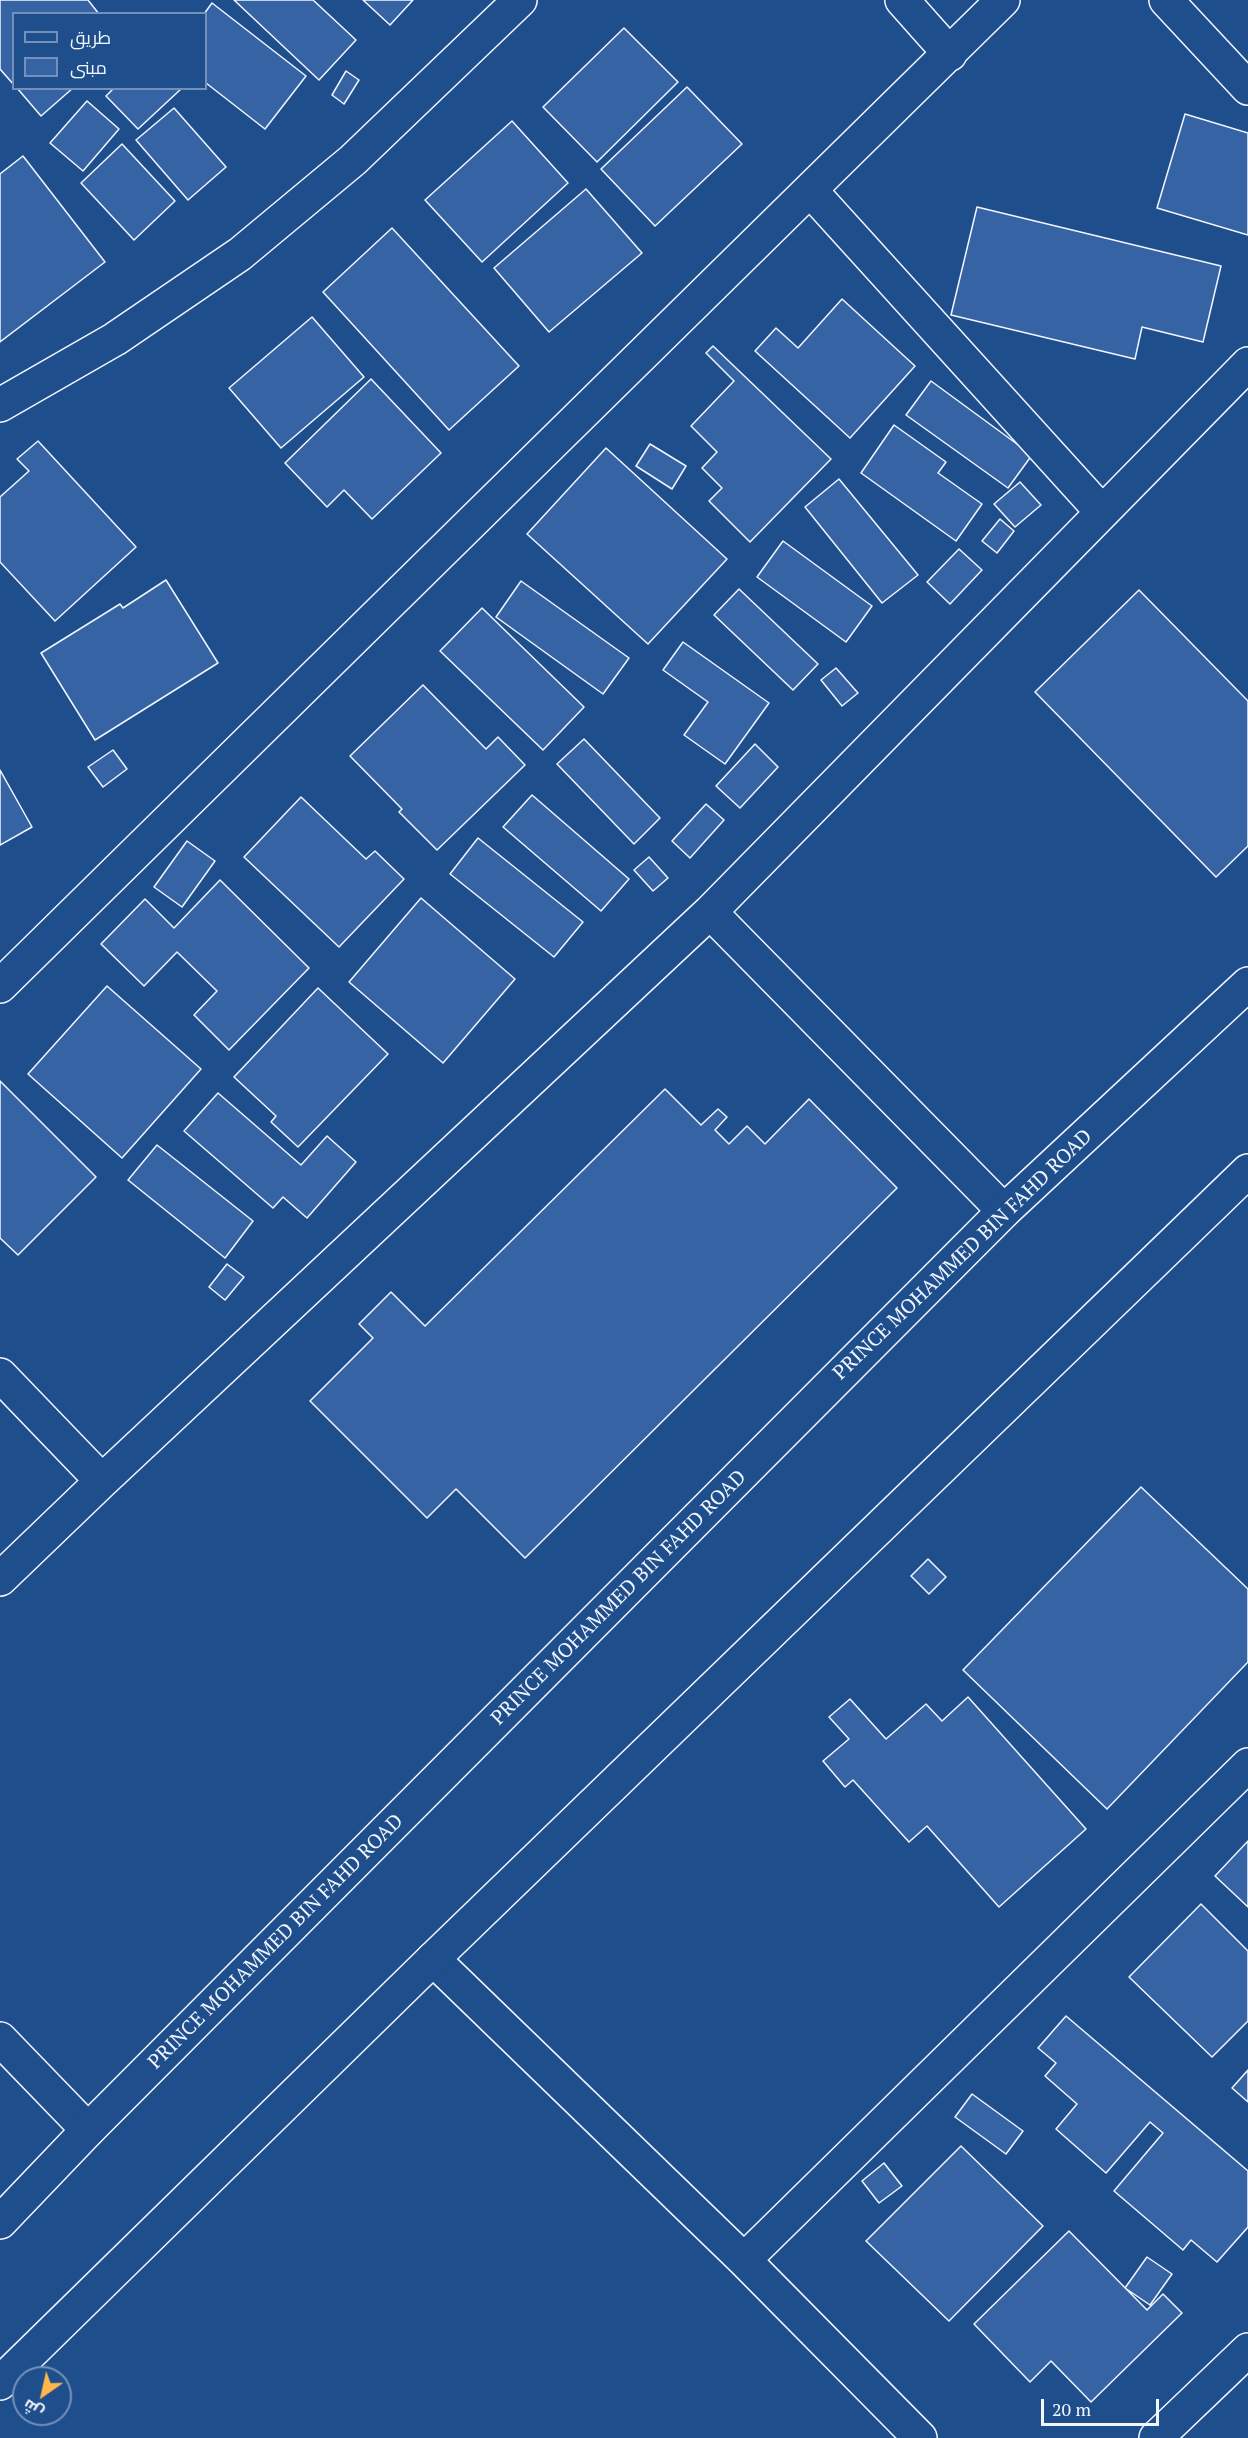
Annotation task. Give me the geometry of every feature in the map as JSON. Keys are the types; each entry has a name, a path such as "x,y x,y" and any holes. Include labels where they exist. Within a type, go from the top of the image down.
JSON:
{"street":[{"path":"0,405 115,339 240,254 353,160 520,0"},
{"path":"902,0 950,54"},
{"path":"0,986 1003,0"},
{"path":"1166,0 1248,87"},
{"path":"811,191 1102,512"},
{"path":"0,1580 102,1480 710,912 1248,364"},
{"path":"710,912 1004,1211"},
{"name":"PRINCE MOHAMMED BIN FAHD ROAD","path":"0,2222 88,2130 1004,1211 1248,984"},
{"path":"0,2383 433,1959 1248,1171"},
{"path":"0,1375 102,1480"},
{"path":"744,2260 1248,1765"},
{"path":"433,1959 744,2260 920,2438"},
{"path":"0,2039 88,2130"},
{"path":"1156,2438 1248,2350"}],"building":[{"path":"0,0 88,0 97,12 12,12 12,83 0,69"},
{"path":"234,0 313,0 356,40 319,80"},
{"path":"363,0 413,0 390,25"},
{"path":"212,3 306,76 265,129 207,84 205,12"},
{"path":"624,28 678,82 597,162 543,107"},
{"path":"346,71 359,80 344,104 332,95"},
{"path":"687,87 742,144 655,226 601,169"},
{"path":"19,90 71,90 41,116"},
{"path":"112,90 180,90 138,129 106,96"},
{"path":"87,101 119,129 83,171 50,143"},
{"path":"174,108 226,167 188,200 136,140"},
{"path":"1185,114 1248,133 1248,235 1157,208"},
{"path":"512,121 568,183 482,262 425,200"},
{"path":"122,144 175,201 134,240 81,183"},
{"path":"23,156 105,262 0,342 0,174"},
{"path":"586,189 642,253 549,332 494,268"},
{"path":"977,207 1221,266 1203,342 1142,327 1135,359 951,315"},
{"path":"392,228 519,366 449,430 323,292"},
{"path":"842,299 915,366 850,438 755,351 776,328 798,348"},
{"path":"312,317 364,377 281,448 229,388"},
{"path":"713,346 831,459 750,542 709,501 722,488 702,468 717,452 691,426 734,381 706,353"},
{"path":"371,379 441,453 372,519 344,490 327,507 285,463"},
{"path":"931,381 1032,455 1008,488 906,415"},
{"path":"894,425 946,462 938,473 982,504 956,541 861,473"},
{"path":"38,441 136,547 55,621 0,562 0,497 29,471 17,459"},
{"path":"650,444 686,466 672,489 636,466"},
{"path":"606,448 727,559 648,644 527,534"},
{"path":"839,479 918,575 882,603 805,507"},
{"path":"1020,482 1041,505 1015,527 994,504"},
{"path":"1000,519 1014,531 997,553 982,541"},
{"path":"783,541 872,606 846,642 757,577"},
{"path":"959,549 982,570 950,604 927,582"},
{"path":"166,580 218,663 95,740 41,653 120,604 123,608"},
{"path":"521,581 629,658 603,694 496,617"},
{"path":"739,589 818,664 793,690 714,615"},
{"path":"1139,590 1248,701 1248,846 1216,877 1035,692"},
{"path":"482,608 584,707 543,750 440,651"},
{"path":"683,642 769,703 725,764 684,735 708,702 663,670"},
{"path":"836,668 858,693 842,706 821,680"},
{"path":"423,685 486,749 498,737 525,765 437,850 399,812 402,809 350,756"},
{"path":"584,739 660,818 634,844 557,764"},
{"path":"755,744 778,767 740,808 716,786"},
{"path":"113,750 127,769 103,787 88,767"},
{"path":"0,770 32,827 0,845"},
{"path":"532,795 629,879 601,911 503,827"},
{"path":"301,797 366,859 375,851 404,879 339,947 244,857"},
{"path":"706,804 724,820 690,858 672,841"},
{"path":"478,838 583,922 554,957 450,874"},
{"path":"187,841 215,861 182,907 154,887"},
{"path":"649,857 668,878 653,891 634,870"},
{"path":"220,880 309,968 229,1050 194,1015 217,991 177,952 144,986 101,944 145,899 174,928"},
{"path":"421,898 515,979 443,1063 349,982"},
{"path":"107,986 201,1069 122,1158 28,1074"},
{"path":"318,988 388,1054 298,1147 271,1122 276,1116 234,1077"},
{"path":"0,1081 96,1177 18,1255 0,1238"},
{"path":"665,1089 701,1125 718,1109 727,1117 715,1130 729,1144 747,1126 765,1144 809,1099 897,1188 525,1558 456,1489 427,1518 310,1401 373,1338 359,1324 391,1292 425,1326"},
{"path":"218,1093 301,1165 327,1136 356,1162 307,1218 283,1197 273,1208 184,1131"},
{"path":"157,1145 253,1221 225,1258 128,1180"},
{"path":"227,1264 244,1277 225,1300 209,1287"},
{"path":"1141,1487 1248,1589 1248,1662 1107,1809 963,1670"},
{"path":"928,1559 946,1577 929,1594 911,1576"},
{"path":"968,1697 1086,1829 999,1907 927,1826 909,1842 853,1780 845,1787 823,1761 849,1739 829,1717 850,1699 886,1739 926,1704 942,1721"},
{"path":"1248,1841 1248,1907 1215,1876"},
{"path":"1201,1904 1248,1951 1248,2021 1212,2057 1129,1977"},
{"path":"1066,2016 1248,2171 1248,2227 1217,2262 1191,2240 1183,2250 1114,2191 1163,2133 1150,2122 1106,2173 1056,2129 1077,2104 1045,2076 1056,2063 1038,2048"},
{"path":"1248,2070 1248,2102 1232,2088"},
{"path":"972,2094 1023,2131 1006,2154 955,2117"},
{"path":"961,2146 1043,2226 949,2321 866,2241"},
{"path":"884,2163 902,2186 879,2203 862,2181"},
{"path":"1069,2231 1147,2310 1163,2294 1182,2313 1091,2402 1051,2361 1030,2382 974,2324"},
{"path":"1147,2257 1172,2274 1150,2305 1125,2288"}]}
